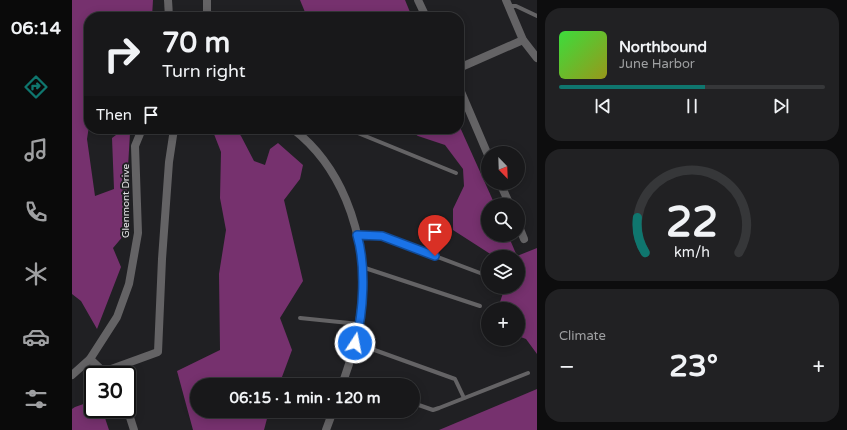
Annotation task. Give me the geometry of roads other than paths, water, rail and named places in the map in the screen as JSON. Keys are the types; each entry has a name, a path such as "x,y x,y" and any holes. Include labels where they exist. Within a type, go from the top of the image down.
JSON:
{"street":[{"path":"168,0 169,12"},
{"path":"207,0 207,12"},
{"path":"418,0 424,12"},
{"path":"507,3 523,40 537,58"},
{"path":"464,66 523,40"},
{"path":"464,100 484,146"},
{"name":"Glenmont Drive","path":"72,375 90,359 117,317 129,284 138,233 135,146 140,134"},
{"path":"123,366 158,352 168,170 173,134"},
{"path":"302,134 329,167 350,207 360,243 363,288 359,324 345,378"},
{"path":"90,359 98,366"},
{"path":"130,418 134,430"},
{"path":"326,430 330,418"}],"lane":[{"path":"507,3 537,16"},
{"path":"360,134 456,173"},
{"path":"357,235 382,236 481,273"},
{"path":"362,267 480,306"},
{"path":"300,318 359,324"},
{"path":"355,343 455,379 464,398"},
{"path":"420,405 433,410 528,373"}]}
